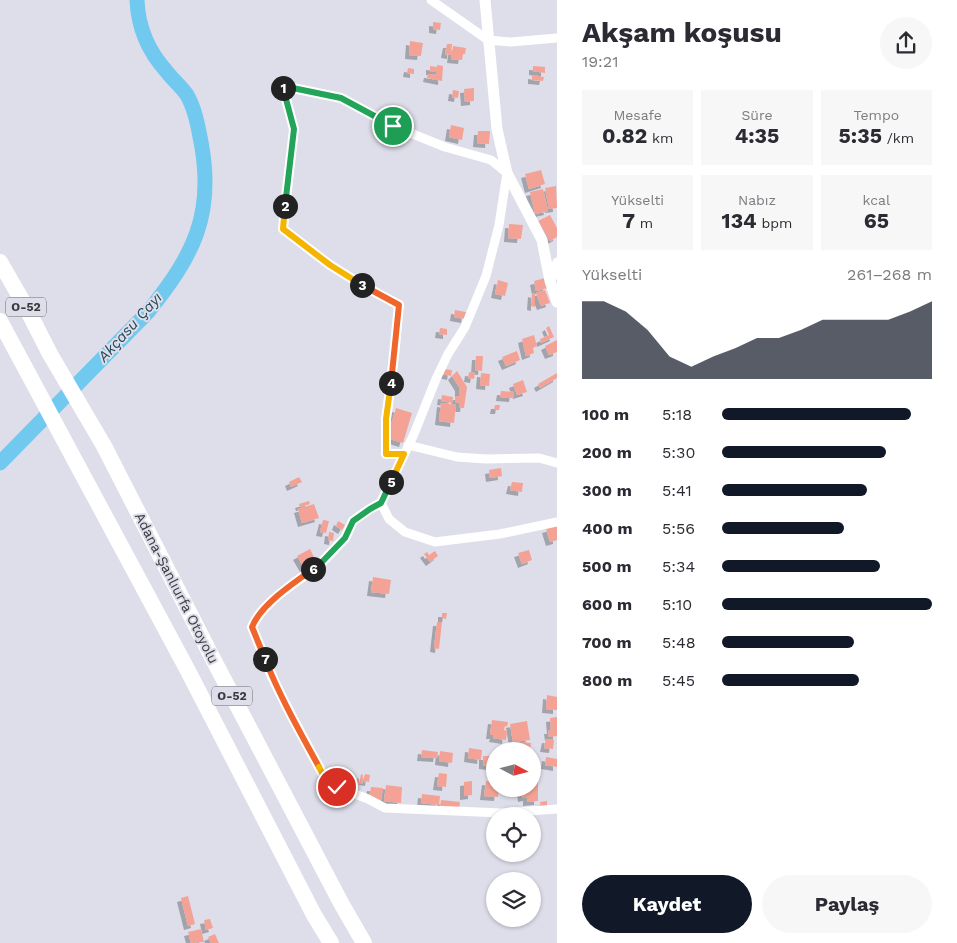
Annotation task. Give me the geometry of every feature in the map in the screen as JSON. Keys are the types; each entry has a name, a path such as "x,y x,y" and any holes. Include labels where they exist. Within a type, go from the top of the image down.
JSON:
{"highway":[{"name":"Adana-Şanlıurfa Otoyolu","path":"0,262 50,354 104,446 225,683 364,943"},
{"name":"Adana-Şanlıurfa Otoyolu","path":"0,321 192,678 314,915 331,943"}],"street":[{"path":"430,0 488,40 511,42 557,38"},
{"path":"485,0 496,129 507,173 542,240 557,302"},
{"path":"404,454 386,454 386,419 399,305 376,294 330,265 283,229 294,129 283,86 341,98 393,126 445,147 491,160 507,173"},
{"path":"507,173 499,225 486,276 465,327 448,354 436,379 381,503 353,521 345,538 321,563 268,604 254,621 252,627 272,678 322,773 337,787 385,808 501,813 557,809"},
{"path":"551,282 557,262"},
{"path":"408,445 457,457 486,459 539,458 557,463"},
{"path":"381,503 389,519 405,532 435,542 500,534 557,522"}],"building":[{"path":"433,22 441,23 440,30 433,29"},
{"path":"410,41 423,43 421,56 409,55"},
{"path":"447,44 452,44 451,55 445,54"},
{"path":"453,46 466,48 462,60 451,59"},
{"path":"437,65 443,66 442,81 427,78 428,74 436,75 436,72 430,71 430,66 437,67"},
{"path":"533,66 545,67 545,73 533,71"},
{"path":"408,68 414,69 414,74 407,73"},
{"path":"532,75 544,77 543,81 532,80"},
{"path":"474,88 474,101 465,102 464,89"},
{"path":"453,90 459,91 458,98 452,97"},
{"path":"395,110 403,114 399,122 392,118"},
{"path":"451,125 464,128 462,140 449,137"},
{"path":"478,131 490,131 489,144 477,143"},
{"path":"541,170 545,184 529,189 525,174"},
{"path":"556,186 557,208 549,209 545,188"},
{"path":"543,189 548,211 535,214 530,192"},
{"path":"550,215 557,228 557,237 550,241 538,221"},
{"path":"509,224 523,225 521,239 508,238"},
{"path":"545,278 548,288 536,291 534,281"},
{"path":"498,280 508,283 505,296 495,294"},
{"path":"545,290 550,303 541,306 536,293"},
{"path":"532,293 535,294 535,307 531,306"},
{"path":"455,310 466,312 465,319 454,317"},
{"path":"549,326 554,337 541,343 540,339 549,335 546,328"},
{"path":"440,328 447,329 447,335 439,334"},
{"path":"534,335 537,346 533,348 534,353 526,356 522,339"},
{"path":"557,340 557,352 549,355 545,346"},
{"path":"517,351 520,360 506,366 502,357"},
{"path":"476,356 483,356 482,371 475,370"},
{"path":"443,369 452,370 451,376 442,374"},
{"path":"457,371 467,387 464,408 459,408 459,403 455,402 456,396 459,396 459,387 452,376"},
{"path":"469,372 475,373 474,379 468,378"},
{"path":"481,373 490,374 489,386 480,385"},
{"path":"557,373 557,378 540,388 538,384"},
{"path":"523,380 527,392 517,395 513,384"},
{"path":"501,391 514,392 513,398 500,397"},
{"path":"442,395 453,397 452,403 441,401"},
{"path":"441,403 456,405 454,423 439,421"},
{"path":"495,405 500,405 499,410 494,410"},
{"path":"396,408 412,413 403,443 387,438"},
{"path":"501,468 502,476 490,478 489,470"},
{"path":"299,477 302,482 291,487 289,482"},
{"path":"512,482 523,483 522,492 510,490"},
{"path":"309,501 310,504 300,507 299,504"},
{"path":"314,504 319,518 302,523 298,509"},
{"path":"323,520 329,521 326,533 320,532"},
{"path":"338,521 345,525 342,530 336,526"},
{"path":"557,526 557,540 550,542 546,529"},
{"path":"329,532 334,533 333,541 328,540"},
{"path":"310,549 316,561 304,568 297,556"},
{"path":"529,550 532,560 522,564 518,553"},
{"path":"435,551 438,556 430,562 424,554 427,552 429,555"},
{"path":"373,577 391,580 389,594 371,592"},
{"path":"442,613 447,613 446,619 442,618"},
{"path":"437,622 442,622 439,649 434,648"},
{"path":"547,695 557,697 557,710 546,709"},
{"path":"557,717 557,736 549,737 548,730 551,730 550,718"},
{"path":"492,720 508,722 504,730 507,731 506,740 493,738 494,735 490,735"},
{"path":"527,721 530,740 513,742 510,724"},
{"path":"546,739 554,740 553,749 544,748"},
{"path":"469,748 482,750 481,760 468,758"},
{"path":"422,750 438,752 437,758 421,757"},
{"path":"440,751 453,753 452,763 439,761"},
{"path":"483,756 486,756 486,765 483,765"},
{"path":"546,757 557,759 557,767 545,765"},
{"path":"439,773 447,774 446,787 437,786"},
{"path":"361,774 363,775 362,784 359,784"},
{"path":"365,774 370,775 369,782 363,781"},
{"path":"348,779 359,780 358,787 354,786 354,790 347,789"},
{"path":"472,781 472,795 464,796 464,782"},
{"path":"386,785 402,787 401,803 384,801"},
{"path":"371,787 383,788 381,800 369,799"},
{"path":"422,794 440,796 439,805 421,803"},
{"path":"527,798 538,798 538,801 527,802"},
{"path":"441,800 460,802 459,809 440,807"},
{"path":"547,801 547,808 541,809 540,802"},
{"path":"188,896 195,924 188,926 181,898"},
{"path":"210,919 213,928 206,930 204,920"},
{"path":"201,929 204,942 191,943 188,932"},
{"path":"215,934 219,943 211,943 208,937"}],"waterway":[{"name":"Akçasu Çayı","path":"0,463 148,312 177,272 197,233 205,191 205,168 196,118 187,95 160,64 149,47 139,20 137,0"}],"route":[{"path":"337,787 322,773 290,714 272,678 252,627 254,621 268,604 321,563 345,538 353,521 381,503 404,454 386,454 386,419 399,305 376,294 330,265 283,229 294,129 283,86 341,98 393,126"}]}
